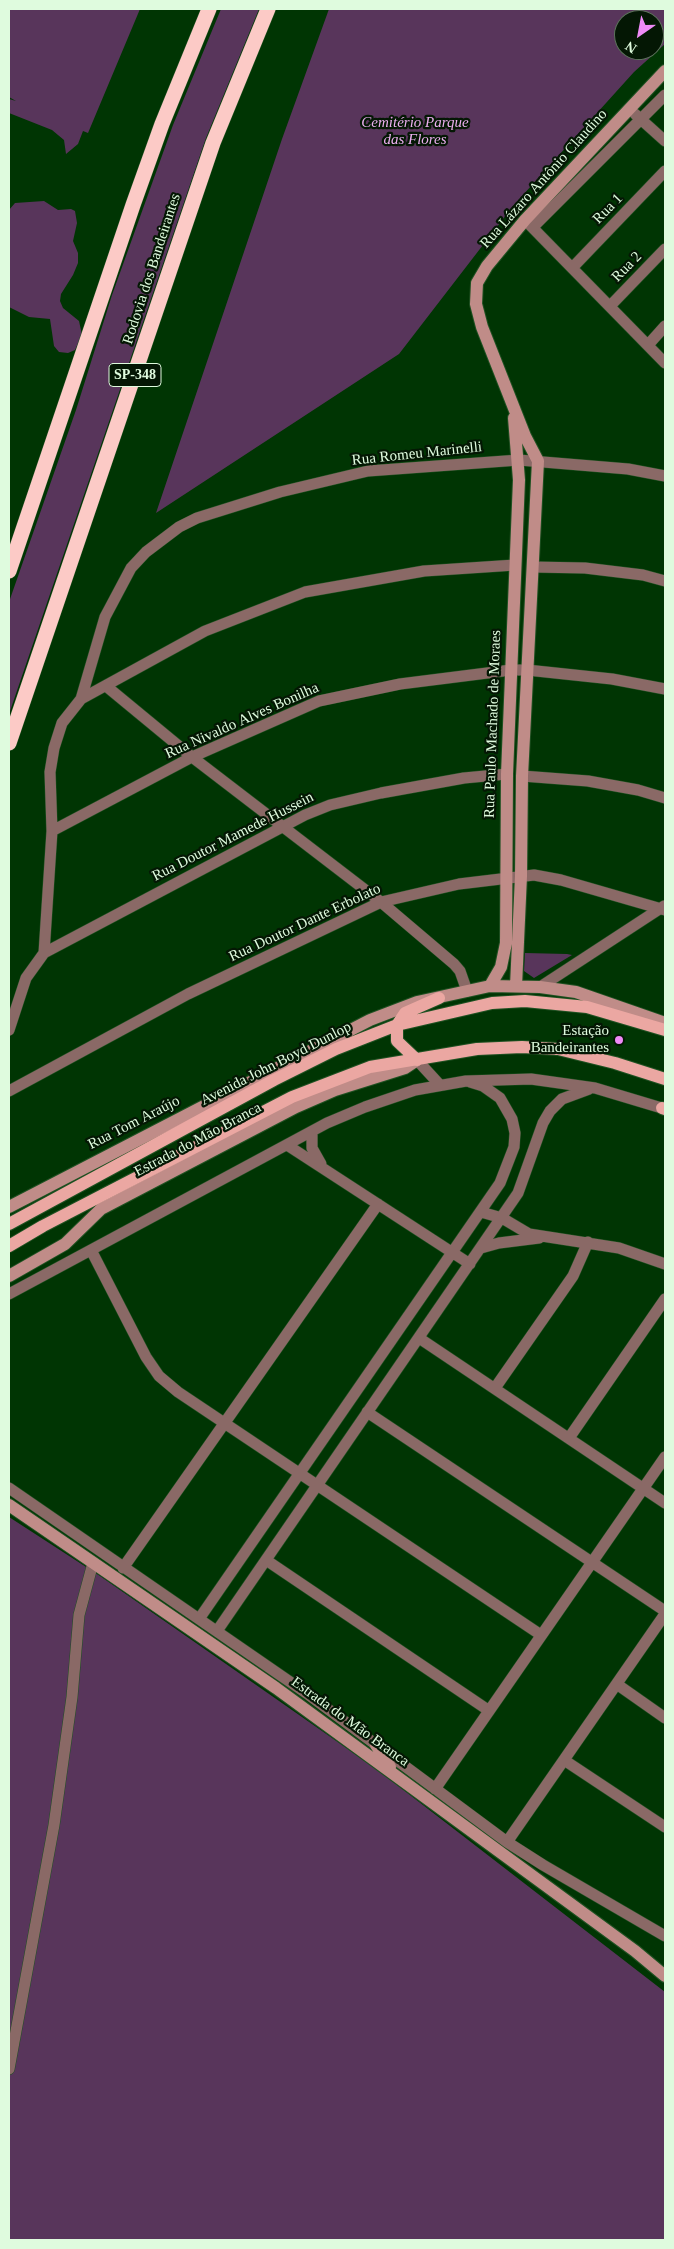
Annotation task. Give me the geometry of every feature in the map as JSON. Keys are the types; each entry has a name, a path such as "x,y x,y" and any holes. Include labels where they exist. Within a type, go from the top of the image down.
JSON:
{"highway":[{"path":"9,571 162,124 210,9"},
{"name":"Rodovia dos Bandeirantes","path":"9,743 213,143 268,9"}],"main road":[{"name":"Rua Lázaro Antônio Claudino","path":"538,461 525,436 482,327 476,304 477,283 487,266 529,224 630,107 665,71"},
{"name":"Rua Lázaro Antônio Claudino","path":"513,405 518,460"},
{"name":"Rua Paulo Machado de Moraes","path":"490,986 504,957 506,774 518,460"},
{"name":"Rua Paulo Machado de Moraes","path":"516,986 521,876 522,776 538,461"},
{"path":"417,1060 398,1041 396,1025 405,1013 440,998 490,986 540,987 576,992 659,1025"},
{"name":"Rua Tom Araújo","path":"9,1207 370,1020 417,1002 440,998"},
{"name":"Avenida John Boyd Dunlop","path":"9,1224 283,1076 336,1049 396,1025 492,1002 525,1001 588,1008 659,1025"},
{"path":"9,1246 43,1226 292,1097 370,1067 396,1061 417,1060 477,1049 522,1046 558,1049 615,1063 665,1080"},
{"name":"Estrada do Mão Branca","path":"9,1278 65,1244 101,1209 296,1107 336,1090 405,1068 417,1060"},
{"name":"Estrada do Mão Branca","path":"9,1505 260,1676 635,1951 665,1976"},
{"path":"376,1745 401,1780"}],"street":[{"path":"665,95 529,224 611,305 665,363"},
{"path":"630,107 639,119 665,141"},
{"name":"Rua 1","path":"573,267 665,171"},
{"name":"Rua 2","path":"611,305 665,249"},
{"path":"648,345 665,326"},
{"name":"Rua Romeu Marinelli","path":"81,699 105,616 119,587 131,568 146,552 179,527 197,518 236,504 368,471 518,460 628,469 665,476"},
{"path":"9,1030 26,978 44,953 52,831 50,772 54,748 62,723 81,699 156,656 205,631 305,592 424,571 515,565"},
{"path":"533,567 585,568 643,575 665,581"},
{"name":"Rua Nivaldo Alves Bonilha","path":"52,831 192,757 320,701 400,684 511,670 612,679 665,690"},
{"path":"106,686 192,757 381,902 454,964 460,971 467,990"},
{"name":"Rua Doutor Mamede Hussein","path":"44,953 305,815 338,802 464,778 506,774"},
{"path":"522,776 588,781 638,790 665,798"},
{"name":"Rua Doutor Dante Erbolato","path":"9,1091 188,994 381,902 434,888 534,875 561,880 664,908"},
{"path":"540,987 664,908"},
{"path":"417,1060 439,1084"},
{"path":"9,1294 41,1274 91,1250 312,1132 365,1107 439,1084 466,1081 531,1079 595,1088 664,1109"},
{"path":"200,1619 500,1183 514,1147 515,1133 512,1119 500,1098 483,1086 466,1081"},
{"path":"217,1631 502,1218 518,1193 543,1123 550,1111 562,1099 576,1092 595,1088"},
{"path":"312,1132 314,1152 326,1169"},
{"path":"286,1145 326,1169 470,1264"},
{"path":"124,1568 378,1204"},
{"path":"481,1212 502,1218 524,1232 543,1237 619,1248 665,1264"},
{"path":"481,1248 498,1243 525,1241 543,1237"},
{"path":"495,1388 573,1276 588,1242"},
{"path":"91,1250 146,1357 160,1376 178,1392 540,1636"},
{"path":"9,1278 41,1274"},
{"path":"569,1438 665,1299"},
{"path":"419,1338 665,1503"},
{"path":"367,1412 665,1612 618,1685 507,1842"},
{"path":"435,1789 665,1457"},
{"path":"9,1488 217,1631 507,1842 543,1866 665,1936"},
{"path":"266,1560 488,1710"},
{"path":"9,2069 54,1825 72,1697 79,1615 93,1563"},
{"path":"618,1685 665,1718"},
{"path":"564,1760 665,1827"}],"green space":[{"path":"9,9 140,9 88,133 83,131 78,144 66,154 64,140 52,130 9,113 9,99 16,101 9,97"},
{"path":"221,9 259,9 206,138 9,714 9,602 76,410 112,295 173,125"},
{"name":"Cemitério Parque das Flores","path":"329,9 665,9 664,45 664,10 614,10 614,60 647,60 634,72 513,206 399,354 156,513 282,139"},
{"path":"44,201 58,210 71,209 75,211 77,223 73,241 78,253 78,263 61,294 60,301 63,308 79,321 82,335 75,350 68,353 59,352 54,346 50,319 29,317 9,307 9,210 15,203"},
{"path":"525,953 572,955 534,978 524,971"},
{"path":"9,1517 100,1576 375,1768 665,1992 665,2240 9,2240"}],"place":[{"name":"Estação Bandeirantes","path":"619,1040"}]}
